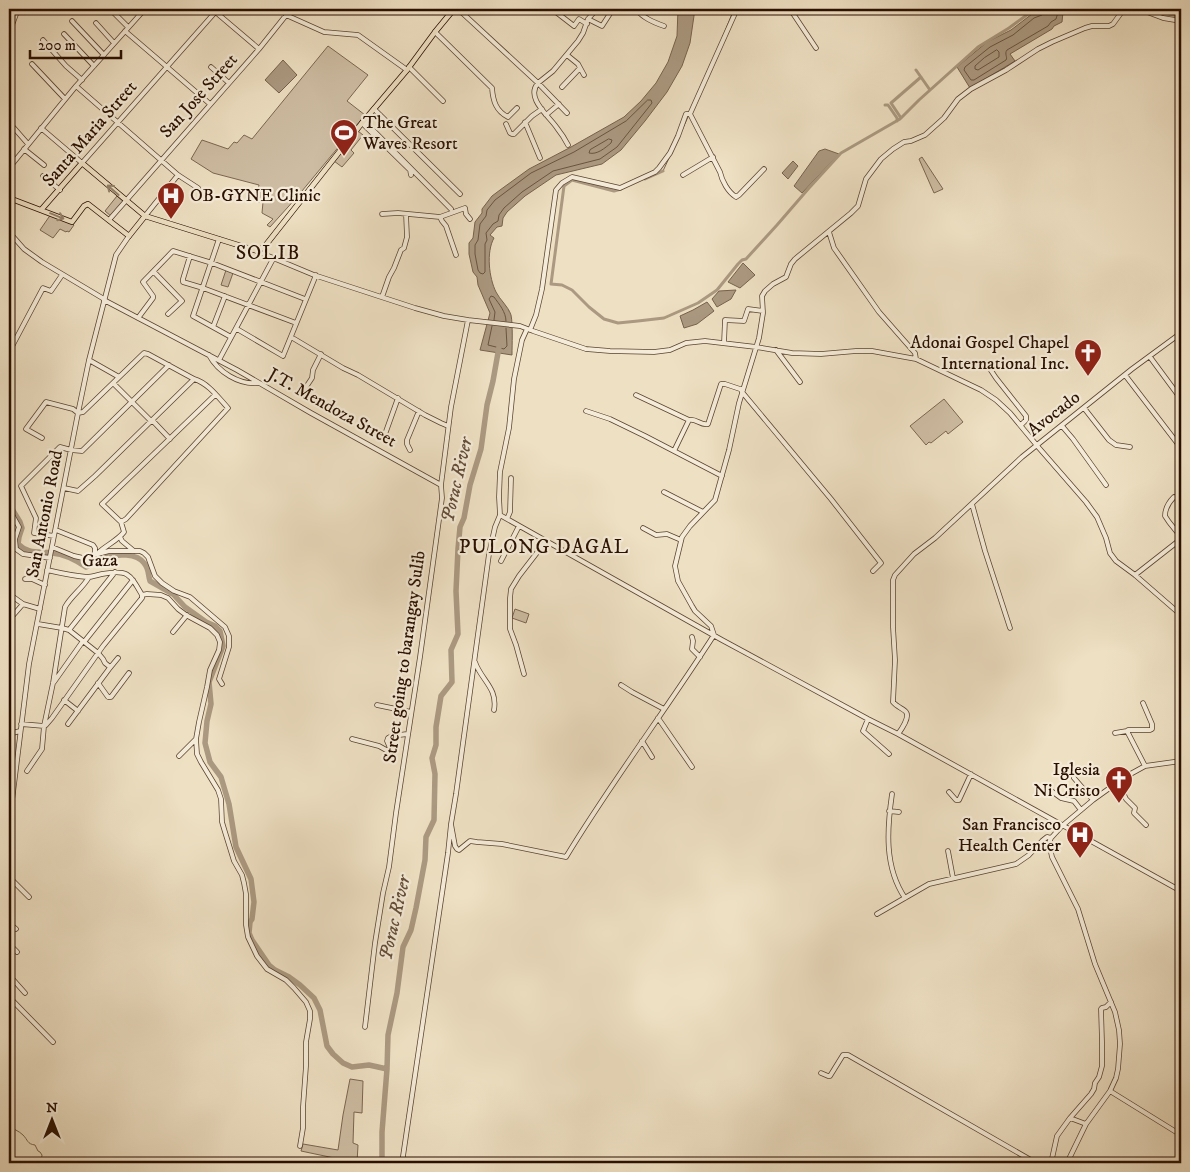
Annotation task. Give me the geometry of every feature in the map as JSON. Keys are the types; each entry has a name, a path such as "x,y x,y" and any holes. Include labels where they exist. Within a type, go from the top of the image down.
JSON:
{"main road":[{"path":"82,163 145,216 254,250 261,249 408,69 454,9"},
{"name":"Santa Maria Street","path":"41,210 82,163"},
{"path":"9,198 72,222 87,204 129,236 145,216"}],"street":[{"path":"9,41 18,9"},
{"path":"110,9 127,29 166,67 210,104"},
{"path":"133,9 139,15"},
{"path":"9,167 76,86 145,9"},
{"path":"281,9 286,15 324,32 358,35 408,69 443,101"},
{"name":"San Jose Street","path":"108,220 259,50 291,9"},
{"path":"458,9 538,83 567,113"},
{"path":"552,9 574,26 580,19 587,24"},
{"path":"568,145 558,128 535,99 534,89 567,55 578,41 588,19 597,9"},
{"path":"588,19 602,26 613,9"},
{"path":"636,9 650,21 664,26"},
{"path":"402,1163 490,554 495,527 500,515 500,472 509,428 514,379 522,340 536,315 542,289 556,190 562,183 572,177 620,188 655,172 659,168 670,153 686,114 690,114 737,9"},
{"path":"790,9 816,48"},
{"path":"714,635 711,626 695,611 678,581 675,566 682,537 715,500 742,391 762,327 762,296 765,291 786,277 795,259 858,206 866,179 881,159 904,142 924,135 944,118 958,99 971,89 1052,42 1085,28 1109,26 1113,24 1121,13 1126,10 1135,9"},
{"path":"1140,9 1163,18 1181,21"},
{"path":"215,10 259,50"},
{"name":"Santa Maria Street","path":"82,163 215,10"},
{"path":"72,21 104,54"},
{"path":"96,24 114,43"},
{"path":"435,32 492,88 493,100 501,114 508,118 517,108"},
{"path":"64,34 94,66"},
{"path":"43,40 66,66 82,80"},
{"path":"567,55 575,62 584,75"},
{"path":"32,64 66,99"},
{"path":"212,67 229,83"},
{"path":"562,87 580,68"},
{"path":"76,86 178,175 198,188"},
{"path":"546,115 559,104"},
{"path":"374,109 460,194"},
{"path":"506,124 510,133 514,134 525,122 542,109"},
{"path":"690,114 722,178 736,197 764,169"},
{"path":"363,122 410,170 411,175"},
{"path":"363,122 451,209"},
{"path":"525,122 540,158"},
{"path":"14,128 28,144"},
{"path":"41,128 82,163"},
{"path":"24,149 44,165"},
{"path":"682,174 713,157"},
{"path":"145,216 178,175"},
{"path":"43,176 60,190"},
{"path":"382,214 440,217 465,208 466,214 470,219"},
{"path":"382,297 401,250 404,248 407,237 406,214"},
{"path":"440,217 446,226 456,255"},
{"name":"J.T. Mendoza Street","path":"9,232 31,255 104,300 219,360 310,413 441,484"},
{"path":"829,232 834,248 879,312 914,353 916,359"},
{"name":"San Antonio Road","path":"9,826 29,664 78,413 116,255 129,236"},
{"path":"219,239 193,316 231,337"},
{"path":"254,250 316,275 415,308 444,316 517,325 586,349 610,352 654,352 670,350 686,343 705,341 792,353 821,354 856,350 916,359 980,390 996,400 1010,413 1097,517 1110,553 1116,561 1181,615"},
{"path":"138,318 153,298 144,282 173,251 212,263 305,299"},
{"path":"190,256 183,282 225,296 296,324"},
{"path":"219,360 273,259"},
{"path":"154,272 182,301 168,314"},
{"path":"9,352 43,288 51,291 62,275"},
{"path":"237,328 284,356 316,275"},
{"path":"213,327 225,296"},
{"path":"724,343 725,320 744,321 748,309 763,312"},
{"name":"Street going to barangay Sulib","path":"365,1027 375,943 389,867 442,498 441,484 448,426 468,320"},
{"name":"Avocado","path":"898,734 907,715 906,711 893,702 895,660 893,627 894,576 914,554 935,538 1036,445 1181,333"},
{"path":"292,337 343,368 448,426"},
{"path":"776,350 800,382"},
{"path":"42,438 26,429 46,402 72,409 78,413 83,412 145,352 198,380 209,388 228,408 121,522"},
{"path":"304,390 312,378 313,370 321,354"},
{"path":"208,355 213,364 224,373 252,384 258,383"},
{"path":"1150,357 1181,399"},
{"path":"90,360 119,377"},
{"path":"986,363 1026,416 1021,425"},
{"path":"54,536 34,532 36,518 21,486 60,447 82,451 169,365"},
{"path":"1125,375 1181,448"},
{"path":"64,488 78,491 194,379"},
{"path":"113,383 170,439"},
{"path":"636,395 689,420 694,419 705,425 708,424 721,384 742,391 881,563 873,571"},
{"path":"96,554 120,537 124,531 121,522 102,504 215,395"},
{"path":"384,437 398,398"},
{"path":"1084,408 1109,440 1116,445 1130,447"},
{"path":"410,450 407,444 419,411"},
{"path":"586,411 610,419 722,476"},
{"path":"674,451 689,420"},
{"path":"1062,426 1106,485"},
{"path":"507,519 510,512 511,478"},
{"path":"664,492 703,512"},
{"path":"1135,575 1181,538 1165,516 1170,501 1174,497"},
{"path":"9,504 10,511 19,527 15,539 16,549 23,554 50,557"},
{"path":"972,504 1010,628"},
{"path":"500,515 714,635 971,774 1181,892"},
{"path":"501,561 519,526"},
{"path":"643,528 657,535 667,534 681,540"},
{"path":"56,530 93,546 96,554"},
{"path":"120,537 134,551"},
{"path":"524,674 510,629 510,594 514,584 546,541"},
{"path":"52,548 77,557 87,558 109,550 140,551 144,553 148,557 155,576 162,583 190,598 225,626 229,647 219,678 222,684"},
{"name":"Gaza","path":"48,570 89,577 125,572 133,580 142,595"},
{"path":"69,630 115,572"},
{"path":"28,771 42,749 44,726 67,604 89,577"},
{"path":"25,579 32,579 45,585"},
{"path":"53,683 133,580"},
{"path":"9,594 23,604 40,609"},
{"path":"21,724 46,725 98,653 142,598 142,595 156,594 164,596 187,616 210,628 217,635 220,642 219,650 210,670 196,739 198,754 218,790 221,799 224,827 234,861 242,875 246,894 248,937 257,956 267,969 286,980 306,1002 310,1011 306,1042 303,1128 300,1146"},
{"path":"9,620 23,604"},
{"path":"9,611 13,615"},
{"path":"173,632 187,616"},
{"path":"38,624 69,630 98,653 110,667"},
{"path":"451,824 454,846 458,850 470,841 502,844 566,857 714,635"},
{"path":"692,637 692,649 700,657"},
{"path":"68,724 118,658"},
{"path":"474,660 478,671 494,694 494,710"},
{"path":"98,682 109,698 129,673"},
{"path":"621,685 664,709"},
{"path":"64,700 78,711"},
{"path":"1115,732 1152,729 1144,702"},
{"path":"377,705 411,712"},
{"path":"658,718 692,767"},
{"path":"868,719 863,731 889,754"},
{"path":"9,734 20,731"},
{"path":"1127,731 1145,766"},
{"path":"352,739 379,746 388,751 390,748 387,741 388,738 407,734"},
{"path":"179,756 196,739"},
{"path":"642,741 652,757"},
{"path":"1067,1163 1086,1124 1110,1091 1118,1069 1120,1044 1119,1030 1112,1002 1097,969 1078,909 1052,857 1051,838 1062,826 1118,781 1145,766 1181,761"},
{"path":"950,792 956,800 959,800 971,774"},
{"path":"1074,778 1093,800"},
{"path":"1118,781 1126,799 1135,808 1134,813 1146,825"},
{"path":"1050,790 1061,798 1074,801 1081,810"},
{"path":"892,794 889,811 889,857 894,877 905,898"},
{"path":"889,811 899,812"},
{"path":"878,914 929,884 1016,864 1029,855 1047,837 1051,838"},
{"path":"948,851 953,878"},
{"path":"9,874 12,876 12,880 29,897"},
{"path":"9,923 16,929"},
{"path":"9,944 17,952"},
{"path":"9,975 25,993"},
{"path":"9,997 53,1042"},
{"path":"1051,1163 1057,1136 1091,1094 1094,1084 1099,1077 1102,1066 1101,1009 1112,1002"},
{"path":"821,1073 830,1076 843,1055 848,1055 1036,1163"},
{"path":"1110,1091 1181,1135"},
{"path":"1070,1118 1086,1124"}],"shaded area":[{"path":"328,46 368,75 347,101 365,115 270,227 267,225 273,219 262,213 263,202 256,202 259,185 213,173 191,159 202,140 228,149 244,135 252,139"},
{"path":"358,131 363,135 351,150 354,153 342,167 334,161"},
{"path":"922,157 943,189 934,193 919,159"},
{"path":"117,196 124,202 112,217 105,211"},
{"path":"51,214 74,225 69,232 60,229 53,238 40,230"},
{"path":"226,270 233,273 228,287 221,285"},
{"path":"944,399 963,422 948,434 946,431 926,445 910,426"},
{"path":"515,609 529,614 526,623 512,618"},
{"path":"350,1079 363,1081 362,1113 354,1112 353,1143 358,1145 357,1163 340,1163 339,1159 301,1151 303,1144 338,1150"}],"water":[{"path":"678,9 695,9 690,43 682,66 667,92 621,150 602,164 556,175 525,196 507,212 503,218 502,226 497,227 490,235 494,238 489,258 490,272 496,292 511,315 512,355 480,350 490,313 478,285 477,277 473,272 469,254 469,243 473,238 475,222 482,213 482,209 492,196 529,169 624,117 641,101 656,83 668,62 677,36"},
{"path":"1045,9 1068,9 1063,12 1062,22 1010,54 1015,61 970,88 957,67 987,42 1011,30 1032,14"},
{"path":"283,60 297,75 279,93 265,80"},
{"path":"825,149 839,154 802,193 794,186 819,151"},
{"path":"793,161 798,166 788,179 782,173"},
{"path":"743,263 755,275 740,288 728,282"},
{"path":"736,290 731,299 717,307 712,299 719,291"},
{"path":"707,302 714,311 697,324 684,328 680,316"}],"waterway":[{"path":"721,41 734,9"},
{"path":"621,189 614,191 572,180 564,186 551,284 562,285 572,290 604,319 618,323 664,318 698,303 717,290 738,264 746,259 841,153 900,119 978,47 1035,9"},
{"path":"1145,9 1181,17"},
{"path":"916,70 930,90"},
{"path":"901,118 891,103 921,77"},
{"path":"885,105 888,105 897,121"},
{"path":"682,130 688,117"},
{"path":"663,171 670,156"},
{"path":"645,179 663,171"},
{"name":"Porac River","path":"382,1163 388,1035 397,993 403,947 411,930 416,908 425,860 426,837 434,820 435,774 432,758 436,745 436,727 441,696 452,682 451,650 458,634 456,591 460,527 464,518 470,485 481,449 487,405 499,347"},
{"path":"9,490 11,492 12,509 22,528 18,544 26,550 61,555 86,567 111,556 127,555 137,557 146,565 150,581 173,594 185,607 220,631 223,646 209,682 211,704 205,743 210,762 221,777 229,804 236,847 251,879 254,902 249,933 269,965 300,985 314,998 320,1010 327,1046 333,1054 343,1063 352,1067 369,1065 387,1069"},
{"path":"9,1126 25,1137 29,1143 35,1145 42,1155 41,1163"}],"place":[{"name":"The Great Waves Resort","path":"344,157"},
{"name":"OB-GYNE Clinic","path":"171,220"},
{"name":"Adonai Gospel Chapel International Inc.","path":"1088,377"},
{"name":"Iglesia Ni Cristo","path":"1119,804"},
{"name":"San Francisco Health Center","path":"1080,859"}],"district":[{"name":"SOLIB","path":"268,253"},
{"name":"PULONG DAGAL","path":"544,547"}]}
